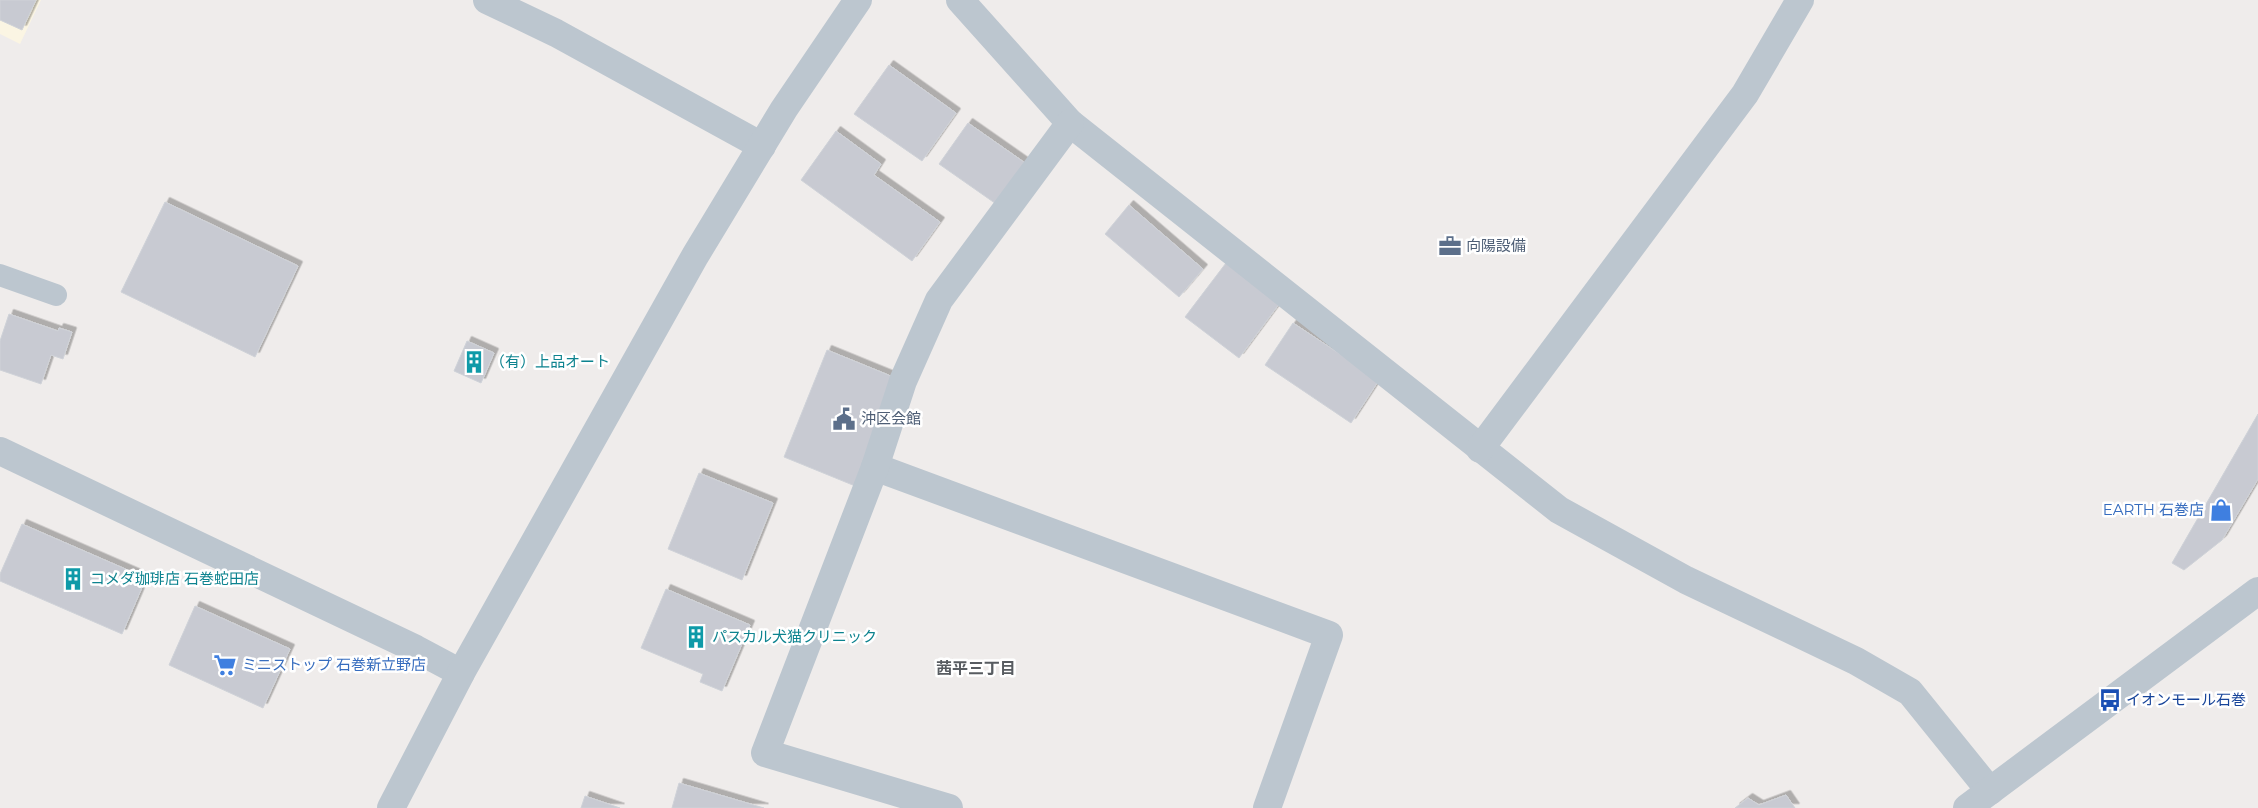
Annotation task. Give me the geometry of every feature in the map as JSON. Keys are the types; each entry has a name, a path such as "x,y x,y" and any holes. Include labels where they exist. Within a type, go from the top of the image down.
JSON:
{"street":[{"path":"487,0 556,33 762,146"},
{"path":"391,808 461,673 695,256 762,146 858,0"},
{"path":"960,0 1070,123 1559,510 1686,580 1856,661 1910,692 1990,791"},
{"path":"1480,449 1746,94 1800,0"},
{"path":"949,808 765,753 875,467 903,381 939,300 1070,123"},
{"path":"0,451 416,649 461,673"},
{"path":"875,467 1329,635 1267,808"},
{"path":"1967,808 2258,591"}],"lane":[{"path":"0,275 56,295"}],"shaded area":[{"path":"0,0 41,0 20,44 0,34"}],"building":[{"path":"0,0 36,0 22,30 0,20"},
{"path":"889,65 956,113 922,161 854,114"},
{"path":"968,123 1028,165 999,206 939,164"},
{"path":"836,131 881,164 874,175 940,222 912,261 801,180"},
{"path":"165,202 298,266 255,357 121,292"},
{"path":"1129,205 1203,269 1179,297 1105,234"},
{"path":"1226,263 1279,304 1239,358 1185,317"},
{"path":"9,314 58,331 59,328 72,332 63,359 51,355 41,384 0,370 0,341"},
{"path":"1293,323 1379,380 1351,423 1265,365"},
{"name":"（有）上品オート","path":"467,341 494,353 481,383 454,371"},
{"name":"沖区会館","path":"827,350 903,381 860,488 784,457"},
{"name":"EARTH 石巻店","path":"2258,414 2258,479 2222,540 2184,570 2172,563"},
{"path":"699,473 773,503 742,580 668,549"},
{"name":"コメダ珈琲店 石巻蛇田店","path":"22,524 146,578 122,634 0,581 0,574"},
{"name":"パスカル犬猫クリニック","path":"666,589 750,625 722,691 700,682 703,674 641,648"},
{"path":"195,606 290,649 263,708 169,665"},
{"path":"679,783 764,808 672,808"},
{"path":"1786,795 1795,808 1735,808 1748,798 1759,805"},
{"path":"585,796 620,808 581,808"}],"place":[{"name":"向陽設備","path":"1450,246"},
{"name":"（有）上品オート","path":"474,362"},
{"name":"沖区会館","path":"844,419"},
{"name":"EARTH 石巻店","path":"2221,510"},
{"name":"コメダ珈琲店 石巻蛇田店","path":"73,579"},
{"name":"パスカル犬猫クリニック","path":"696,637"},
{"name":"ミニストップ 石巻新立野店","path":"225,665"},
{"name":"イオンモール石巻","path":"2110,700"}],"district":[{"name":"茜平三丁目","path":"976,668"}]}
